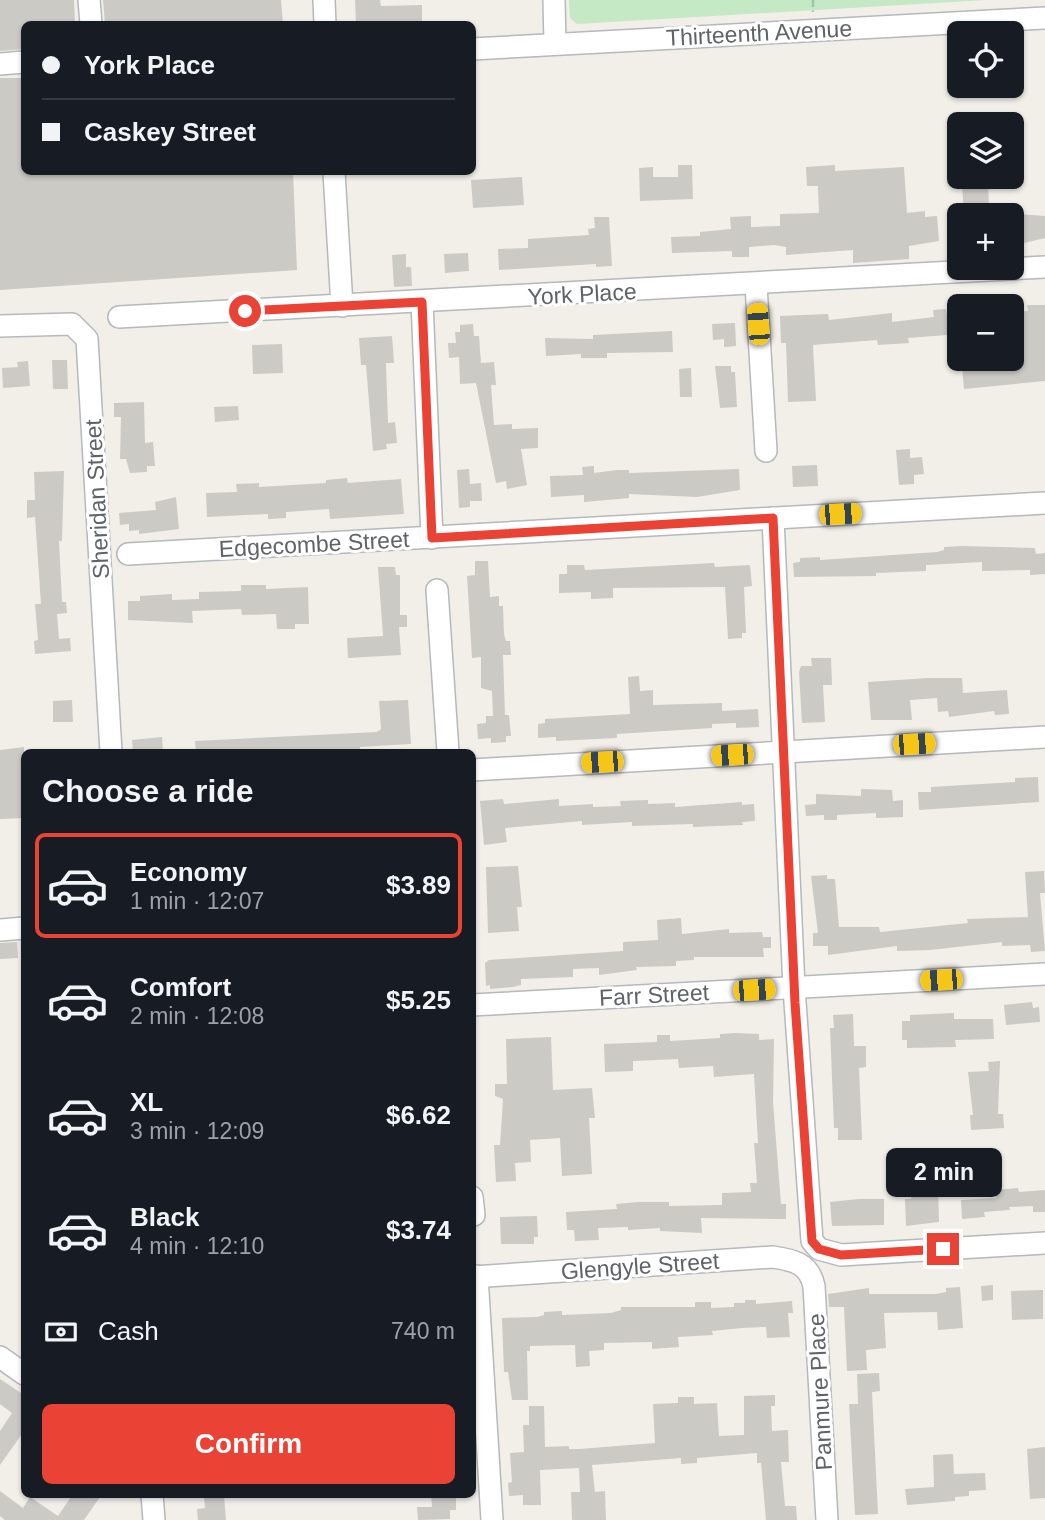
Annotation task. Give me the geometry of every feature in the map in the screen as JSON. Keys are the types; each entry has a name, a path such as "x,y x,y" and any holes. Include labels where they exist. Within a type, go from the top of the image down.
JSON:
{"street":[{"path":"89,0 90,21"},
{"path":"324,0 325,21"},
{"path":"554,0 555,44"},
{"name":"Thirteenth Avenue","path":"476,49 1002,10 1045,18"},
{"path":"0,64 21,62"},
{"path":"334,175 342,306"},
{"name":"York Place","path":"119,317 756,285 1045,267"},
{"path":"756,285 766,451"},
{"path":"422,302 432,538"},
{"name":"Sheridan Street","path":"0,326 72,324 87,339 111,749"},
{"name":"Edgecombe Street","path":"128,554 1045,503"},
{"path":"773,518 794,988 812,1241 819,1249 841,1255 1045,1243"},
{"path":"437,590 448,749"},
{"path":"476,770 1045,737"},
{"path":"0,930 21,928"},
{"name":"Farr Street","path":"476,1005 1045,974"},
{"name":"Glengyle Street","path":"476,1276 773,1257 796,1260 805,1267"},
{"name":"Panmure Place","path":"805,1267 814,1286 827,1520"},
{"path":"476,1290 492,1520"},
{"path":"0,1357 21,1372"},
{"path":"152,1498 154,1520"}],"path":[{"path":"813,0 813,12"}],"green space":[{"path":"569,0 986,0 577,24 570,18"}],"building":[{"path":"0,0 74,0 75,21 21,21 21,49 0,51"},
{"path":"103,0 281,0 283,21 105,21"},
{"path":"355,0 380,0 381,6 422,5 422,21 356,21"},
{"path":"0,78 21,78 21,175 293,175 297,270 0,290"},
{"path":"678,165 692,165 693,199 640,201 639,168 653,167 653,177 678,177"},
{"path":"835,165 835,171 904,167 907,213 925,211 925,217 937,216 939,241 909,246 909,259 853,263 853,250 786,255 786,247 774,245 749,247 749,257 732,257 732,251 672,253 671,237 700,236 700,232 731,229 730,217 751,216 751,227 780,226 780,214 819,213 818,186 807,186 806,167"},
{"path":"522,177 524,205 473,208 471,180"},
{"path":"962,189 988,189 989,203 963,203"},
{"path":"1024,214 1045,216 1045,238 1024,243"},
{"path":"594,217 609,217 612,266 596,267 596,264 499,270 498,249 528,248 528,239 589,235 588,229 595,228"},
{"path":"468,253 469,271 445,273 444,254"},
{"path":"406,254 406,267 411,267 412,286 394,287 392,255"},
{"path":"1027,305 1045,305 1045,381 964,389 962,371 1024,371 1024,311 1028,311"},
{"path":"946,309 947,335 908,338 909,343 878,345 877,340 813,345 816,401 788,402 786,343 781,343 780,316 828,314 829,320 892,313 892,322 934,317 933,310"},
{"path":"735,323 736,346 724,347 724,339 713,340 712,324"},
{"path":"473,324 474,336 479,336 481,363 494,362 496,385 491,385 494,425 512,424 512,429 538,428 538,448 521,449 527,485 507,489 506,481 496,483 476,383 460,384 459,357 449,358 448,343 456,343 455,332 460,332 460,325"},
{"path":"672,331 673,352 607,353 607,358 581,358 581,354 546,356 545,338 593,339 593,335"},
{"path":"392,336 394,363 386,363 388,423 395,422 397,443 386,444 387,449 373,451 366,365 361,365 359,338"},
{"path":"282,344 283,373 253,374 252,345"},
{"path":"52,360 67,360 68,389 53,389"},
{"path":"28,361 30,386 3,388 2,368 18,367 17,362"},
{"path":"715,366 731,366 731,372 735,372 737,407 720,408"},
{"path":"691,368 692,397 680,397 679,369"},
{"path":"144,402 145,443 153,442 155,466 147,466 147,472 130,473 126,459 120,459 121,417 114,417 114,403"},
{"path":"238,406 239,420 215,422 214,407"},
{"path":"910,449 910,458 922,457 924,474 914,475 914,484 899,485 896,450"},
{"path":"817,465 818,486 793,487 792,466"},
{"path":"594,466 594,473 617,470 629,470 629,473 739,469 740,490 697,497 629,494 629,498 584,502 584,495 551,497 550,476 583,475 582,467"},
{"path":"469,469 470,484 481,483 482,501 470,501 470,507 459,508 457,470"},
{"path":"64,471 62,541 59,541 62,602 66,602 67,613 57,614 59,639 70,638 71,651 35,654 34,641 38,640 35,604 41,604 35,517 27,518 27,500 35,500 34,472"},
{"path":"347,478 348,483 401,479 404,514 330,519 329,509 286,512 286,518 268,519 268,514 207,517 206,493 237,492 236,484 259,483 259,487 326,483 326,480"},
{"path":"176,497 179,529 139,534 139,530 129,531 129,524 120,525 119,513 156,510 155,502"},
{"path":"944,547 1035,548 1036,554 1045,553 1045,574 1030,575 1030,570 982,571 982,562 926,565 926,571 876,573 876,576 794,577 793,563 800,562 800,558 820,557 820,560 937,552 944,550"},
{"path":"475,561 488,561 490,597 499,596 499,606 503,606 504,634 506,641 510,641 511,655 503,655 505,715 509,715 511,736 506,736 506,742 491,743 491,738 478,739 477,724 486,723 486,716 493,716 492,691 481,688 481,657 472,658 467,576 475,575"},
{"path":"714,563 715,567 750,565 752,586 744,587 746,633 742,633 742,638 728,639 725,587 613,588 613,598 591,599 591,592 559,593 559,574 567,574 567,565 584,565 585,570"},
{"path":"378,567 395,567 396,575 400,575 400,615 407,615 407,627 399,627 401,655 348,658 347,638 383,636"},
{"path":"241,585 266,585 266,589 308,587 309,624 295,624 295,629 277,629 276,614 242,615 241,609 192,611 193,623 128,620 128,601 140,601 140,596 172,594 172,600 199,599 199,592 241,591"},
{"path":"811,658 831,658 832,685 823,685 825,722 802,723 799,672 801,666 812,666"},
{"path":"639,676 640,691 653,690 653,705 722,703 722,711 758,709 759,727 736,728 736,723 712,724 712,728 617,734 617,738 556,741 556,737 538,738 538,724 545,723 545,719 630,714 628,677"},
{"path":"962,678 963,693 1007,690 1009,714 995,715 994,711 949,717 948,711 938,712 937,698 910,700 912,720 871,720 868,682"},
{"path":"72,700 73,722 53,722 53,701"},
{"path":"408,700 411,744 360,749 196,749 195,741 377,732 381,729 379,701"},
{"path":"162,737 163,749 133,749 132,740"},
{"path":"24,747 21,749 21,818 0,819 0,750"},
{"path":"1038,777 1039,802 919,810 918,792 931,792 931,787 1015,782 1015,778"},
{"path":"861,789 892,790 893,801 903,800 903,817 876,818 876,813 837,815 837,820 824,820 824,815 806,816 805,805 816,804 816,794 861,796"},
{"path":"503,799 504,804 559,799 559,806 593,804 593,807 621,806 620,801 648,800 648,804 675,803 675,807 742,802 742,805 754,804 755,821 742,822 743,825 693,827 693,824 632,826 632,822 582,825 582,821 505,828 507,842 484,845 480,801"},
{"path":"518,866 522,907 517,907 519,931 488,933 486,867"},
{"path":"1044,871 1045,893 1040,893 1045,951 1031,952 1030,945 1002,946 1002,942 930,950 897,951 897,946 828,955 828,946 813,946 813,933 818,933 811,876 827,875 827,879 835,879 839,927 879,927 880,932 968,923 967,919 1028,917 1025,872"},
{"path":"681,918 682,934 729,929 729,933 762,932 763,937 771,937 771,948 763,948 764,957 694,957 694,960 676,961 676,966 636,967 637,970 599,975 599,968 573,969 573,977 521,979 521,985 513,987 490,989 490,985 486,986 485,963 489,960 623,951 623,942 658,940 657,920"},
{"path":"17,942 18,958 0,959 0,943"},
{"path":"1032,1002 1033,1008 1039,1007 1040,1022 1006,1025 1004,1005"},
{"path":"954,1013 954,1019 993,1019 994,1039 955,1040 956,1047 907,1048 907,1040 902,1040 902,1021 910,1021 910,1015"},
{"path":"853,1014 854,1046 866,1046 866,1067 859,1068 862,1140 838,1140 838,1128 834,1128 830,1028 834,1028 833,1015"},
{"path":"720,1034 759,1034 759,1040 774,1039 773,1102 781,1204 786,1204 786,1219 701,1218 702,1233 660,1231 660,1228 598,1228 599,1240 575,1241 574,1230 567,1230 566,1212 617,1209 616,1204 638,1202 669,1202 669,1206 722,1205 722,1193 751,1192 750,1183 757,1183 754,1143 758,1143 754,1074 714,1077 713,1066 679,1068 678,1059 633,1061 633,1071 605,1072 604,1044 657,1042 657,1035 670,1035 670,1041 720,1038"},
{"path":"551,1037 553,1090 592,1088 595,1118 589,1118 592,1174 562,1176 560,1138 530,1140 531,1162 515,1163 516,1181 496,1182 494,1145 500,1145 503,1099 495,1096 495,1084 507,1084 506,1039"},
{"path":"1000,1061 998,1114 1003,1114 1004,1128 971,1130 970,1115 973,1115 968,1072 989,1071 988,1062"},
{"path":"938,1185 939,1222 906,1226 905,1199 911,1199 911,1186"},
{"path":"1018,1188 1019,1192 1045,1190 1045,1212 1033,1212 1033,1206 1009,1207 1010,1210 984,1212 985,1217 962,1219 961,1200 996,1198 995,1190"},
{"path":"884,1199 884,1225 832,1226 830,1202"},
{"path":"537,1216 538,1237 534,1237 534,1244 501,1244 500,1217"},
{"path":"993,1285 993,1300 982,1301 981,1286"},
{"path":"960,1287 963,1328 938,1330 937,1312 884,1313 886,1348 866,1350 867,1370 847,1371 844,1307 829,1307 828,1294 869,1288 869,1294 936,1294 946,1292 946,1288"},
{"path":"1043,1290 1043,1319 1012,1320 1011,1291"},
{"path":"745,1300 756,1300 756,1304 792,1301 793,1313 788,1313 790,1337 767,1338 766,1327 712,1331 713,1335 678,1337 679,1347 652,1349 652,1342 604,1343 604,1350 589,1351 590,1366 576,1367 575,1345 530,1346 530,1351 527,1351 528,1400 512,1400 508,1372 504,1372 502,1318 537,1317 544,1315 544,1312 562,1311 562,1315 611,1313 621,1310 621,1307 695,1307 695,1302 711,1302 711,1308 734,1307 734,1303 745,1303"},
{"path":"879,1373 880,1391 872,1392 878,1514 855,1515 849,1404 858,1404 857,1374"},
{"path":"0,1379 21,1393 21,1435 0,1465 0,1431 12,1413 0,1404"},
{"path":"775,1395 775,1406 771,1406 772,1431 788,1430 789,1462 781,1462 785,1506 796,1506 797,1520 766,1520 761,1463 757,1463 757,1453 697,1458 697,1463 681,1464 681,1458 592,1465 595,1492 605,1491 606,1520 572,1520 571,1492 580,1492 579,1468 540,1470 541,1505 523,1505 523,1495 509,1496 508,1483 512,1482 510,1453 524,1452 523,1425 529,1425 529,1406 544,1406 545,1447 569,1446 569,1449 579,1449 655,1443 653,1404 678,1403 678,1397 694,1397 694,1404 717,1403 719,1436 744,1435 744,1396"},
{"path":"1045,1447 1045,1498 1030,1499 1027,1449"},
{"path":"953,1454 954,1474 985,1473 986,1490 969,1491 969,1496 955,1497 955,1501 907,1505 905,1489 934,1487 933,1455"},
{"path":"0,1491 23,1508 31,1498 58,1516 70,1498 99,1498 84,1520 5,1520 0,1516"},
{"path":"204,1498 224,1498 226,1520 198,1520 197,1509 205,1508"},
{"path":"431,1498 456,1498 456,1510 450,1510 450,1519 418,1520 417,1507 432,1507"}],"route":[{"path":"245,311 422,302 432,538 773,518 795,1003 812,1241 827,1253 841,1255 943,1249"}]}
